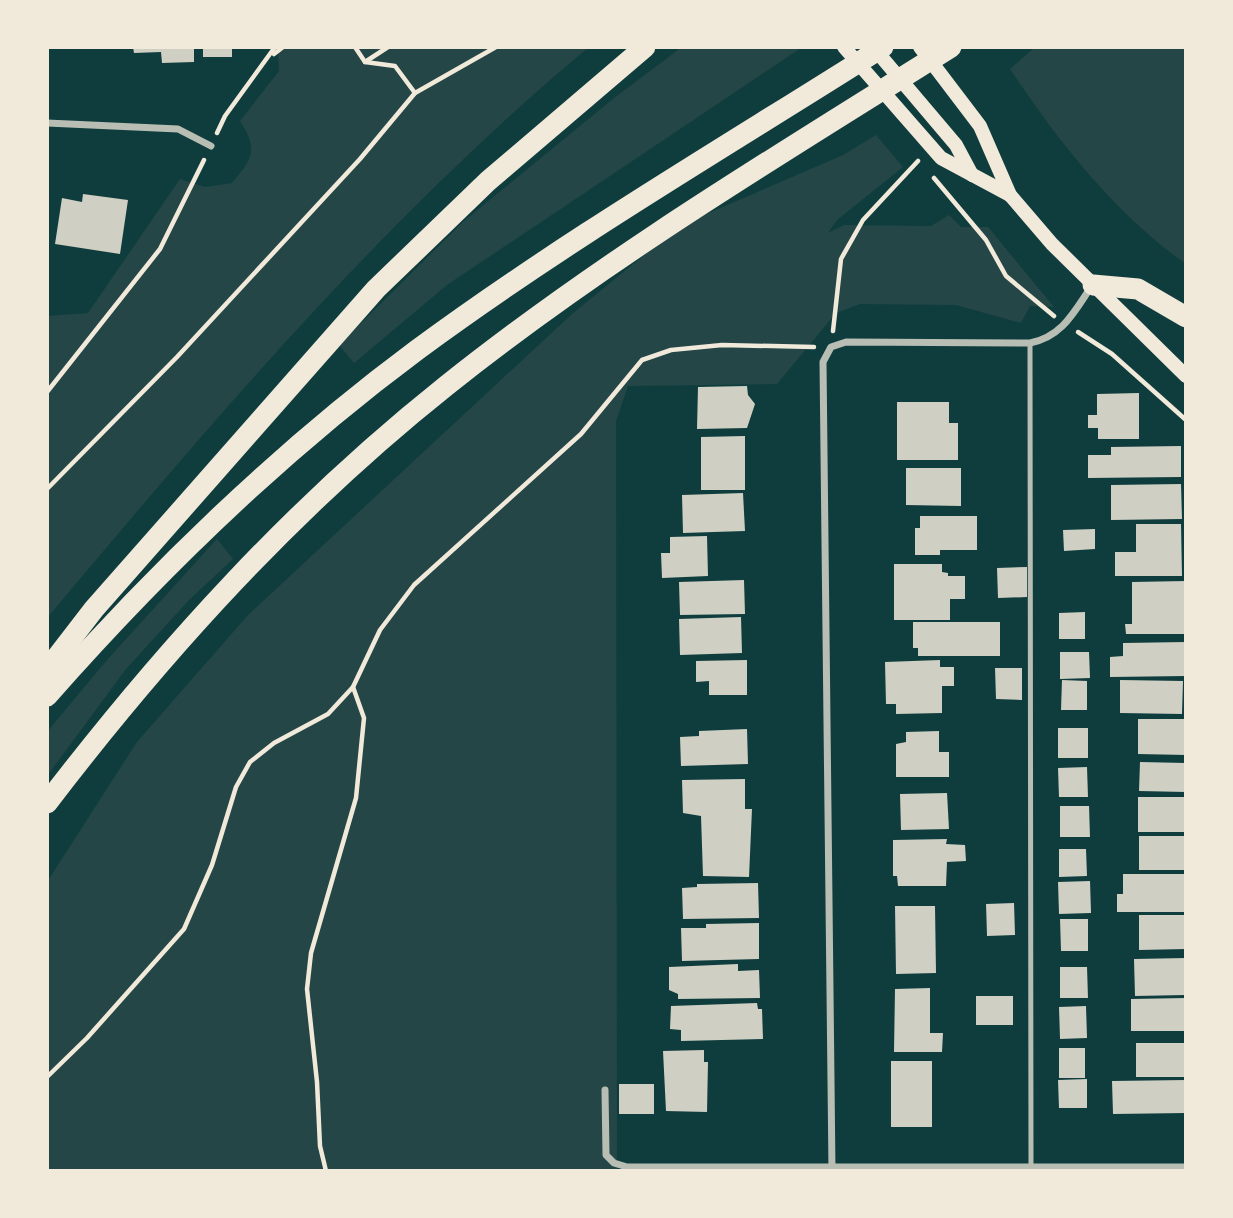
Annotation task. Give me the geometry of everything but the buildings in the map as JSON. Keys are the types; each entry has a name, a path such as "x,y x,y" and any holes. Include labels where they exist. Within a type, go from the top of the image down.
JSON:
{"highway":[{"path":"47,670 93,609 376,289 488,181 645,47"},
{"path":"47,803 151,672 220,594 293,520 372,448 465,371 606,266 951,47"},
{"path":"47,696 109,626 181,554 256,481 337,413 500,290 825,84 886,57"},
{"path":"1093,285 1138,289 1186,317"}],"main road":[{"path":"844,47 869,79 941,158 1010,195"},
{"path":"873,47 886,57 956,145 973,177"},
{"path":"923,51 980,126 1010,195 1093,285 1186,376"}],"street":[{"path":"47,123 178,129 211,146"},
{"path":"832,1170 823,362 831,347 846,342 1030,343 1056,334 1093,285"},
{"path":"605,1090 606,1154 614,1163 642,1168 832,1170 1186,1167"}],"lane":[{"path":"1030,343 1031,1169"}],"path":[{"path":"47,392 160,249 225,116 275,47"},
{"path":"270,57 283,47"},
{"path":"355,47 365,62 395,66 415,93"},
{"path":"365,62 388,47"},
{"path":"47,489 177,358 360,159 415,93 496,47"},
{"path":"911,151 986,240 1006,276 1050,313"},
{"path":"47,1077 87,1038 184,929 212,865 236,787 250,762 274,743 328,714 354,687 380,630 414,585 581,435 642,360 671,350 723,345 831,347 841,260 863,219 919,160"},
{"path":"1080,333 1133,372 1186,419"},
{"path":"326,1171 320,1146 317,1082 307,989 311,953 356,798 365,718 354,687"}],"shaded area":[{"path":"278,47 589,47 443,179 373,248 239,393 47,618 47,316 88,313 180,179 205,187 232,183 251,154 250,140 240,121 279,71"},
{"path":"682,47 796,47 798,50 447,285 354,363 339,345 464,221 614,98"},
{"path":"1035,47 1186,47 1186,264 1135,222 1089,175 1010,69"},
{"path":"876,135 903,167 837,220 828,233 844,225 931,226 949,215 961,227 988,227 1054,307 1030,306 1021,323 956,305 860,304 836,313 777,384 628,386 616,421 617,1171 47,1171 47,882 137,742 248,615 572,314 681,225 843,155"},
{"path":"217,539 233,559 190,599 126,669 47,776 47,732 107,660"}]}
